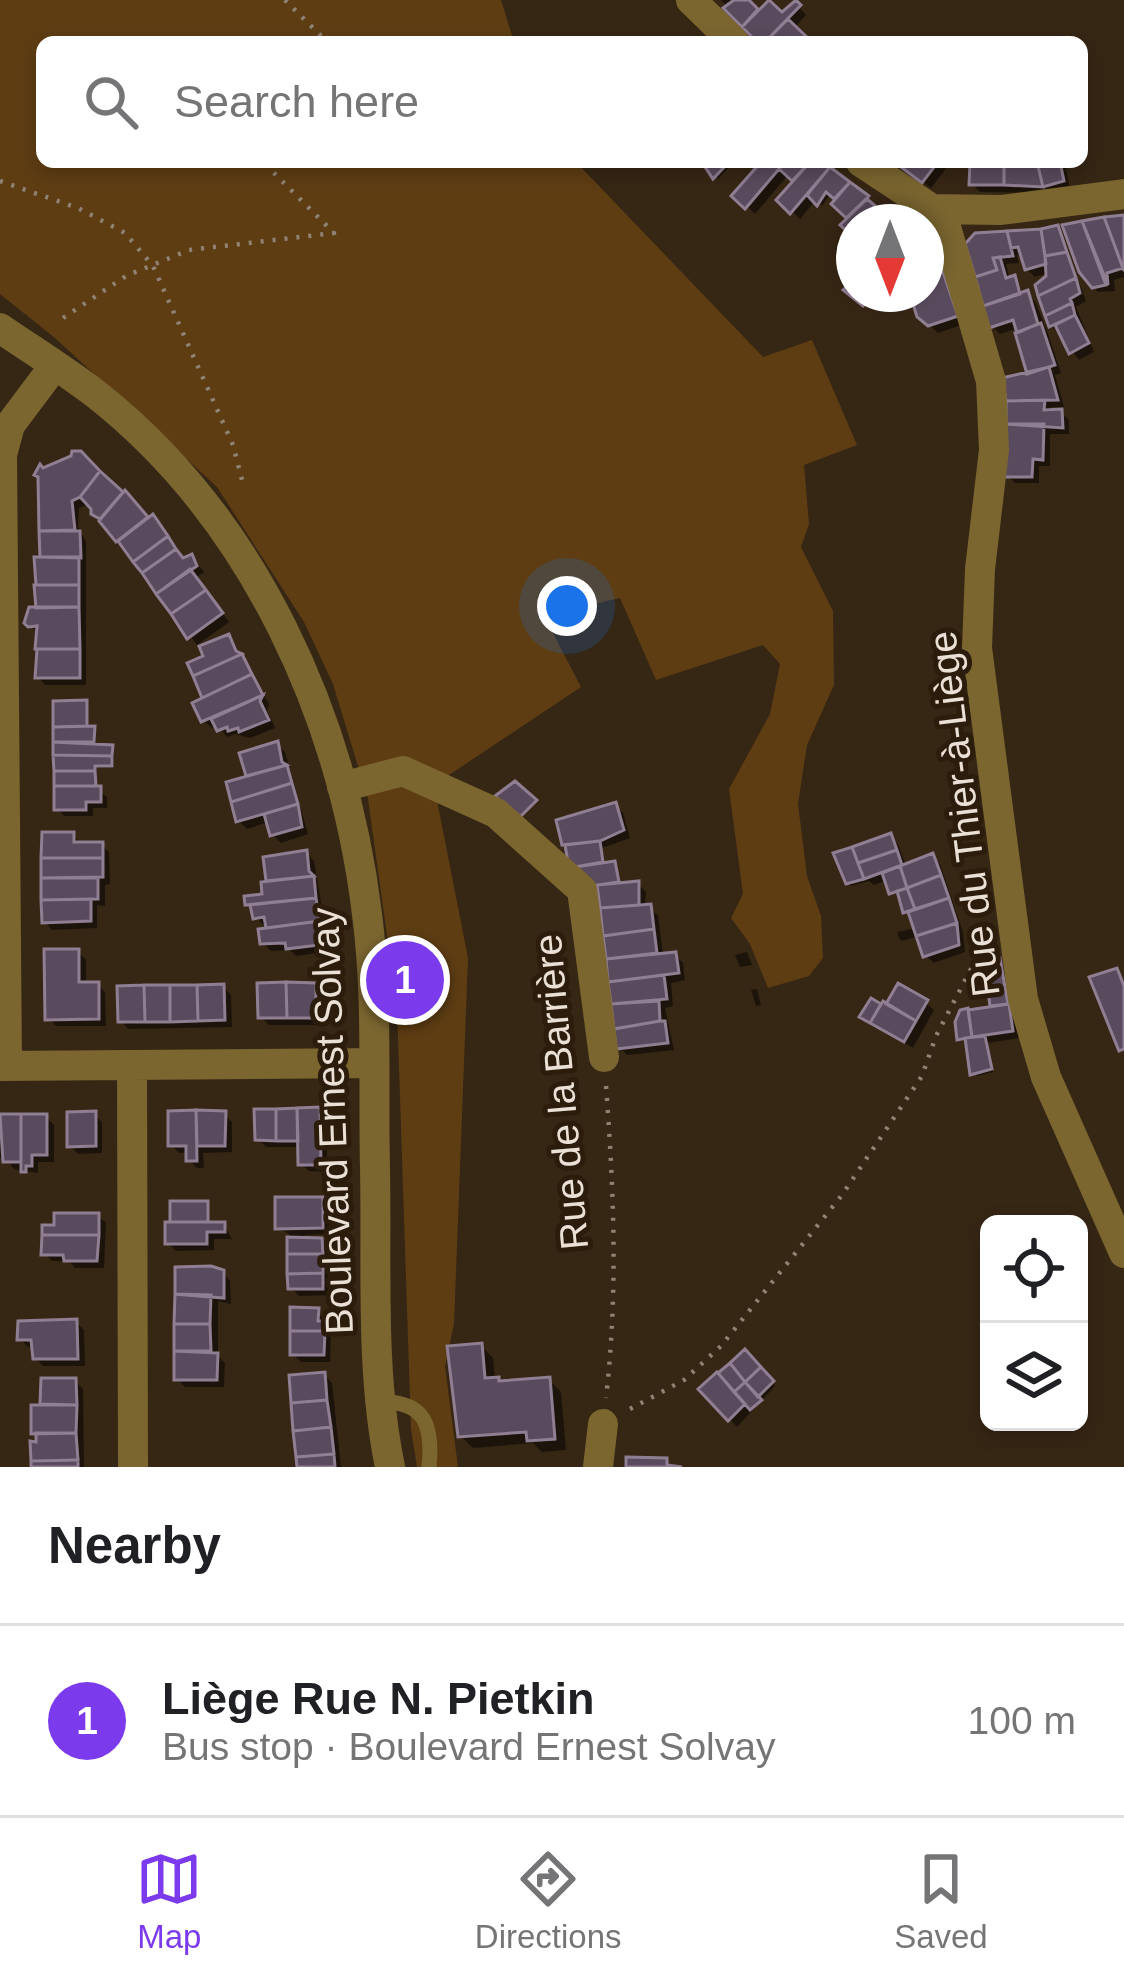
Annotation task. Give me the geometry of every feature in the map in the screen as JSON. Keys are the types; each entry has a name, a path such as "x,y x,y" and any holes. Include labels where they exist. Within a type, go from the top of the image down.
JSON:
{"street":[{"path":"691,0 728,36"},
{"path":"870,168 922,204"},
{"path":"944,210 1001,210 1124,194"},
{"name":"Rue du Thier-à-Liège","path":"944,220 991,381 994,450 976,648 1023,998 1046,1077 1124,1253"},
{"name":"Boulevard Ernest Solvay","path":"0,328 99,397 155,449 224,532 281,622 317,705 342,787 368,917 381,1402 390,1467"},
{"path":"56,365 10,424 2,455 4,1066 373,1063"},
{"name":"Rue de la Barrière","path":"342,787 403,771 496,813 582,890 604,1057"},
{"path":"132,1065 133,1467"},
{"path":"598,1467 603,1424"}],"lane":[{"path":"381,1402 412,1406 422,1415 429,1467"}],"path":[{"path":"285,0 322,36"},
{"path":"63,318 126,276 189,250 334,233 269,168"},
{"path":"0,182 78,208 125,233 153,266 233,445 242,480"},
{"path":"603,1424 684,1380 721,1346 842,1195 922,1076 936,1036 998,916 1009,904"},
{"name":"Rue de la Barrière","path":"603,1424 614,1334 615,1206 604,1057"}],"shaded area":[{"path":"0,0 501,0 512,36 36,36 36,168 582,168 763,357 812,340 857,445 804,465 809,524 801,547 833,611 834,685 807,745 798,804 807,876 821,916 823,958 809,976 768,988 750,944 731,918 743,894 729,789 770,714 780,664 763,645 656,680 620,598 544,616 581,687 434,785 468,958 454,1324 445,1366 458,1467 417,1467 411,1429 397,1007 368,799 333,684 304,622 217,487 55,338 0,294"}],"building":[{"path":"734,0 749,0 758,9 742,27 723,8"},
{"path":"769,0 782,12 796,0 801,5 771,36 751,36 742,27"},
{"path":"788,19 806,36 771,36"},
{"path":"706,168 723,168 713,179"},
{"path":"756,168 780,168 745,209 731,196"},
{"path":"780,168 804,168 792,181"},
{"path":"805,168 829,168 790,214 776,200"},
{"path":"829,168 850,182 834,199 826,192 817,206 807,195"},
{"path":"902,168 933,168 922,183"},
{"path":"970,168 1004,168 1004,185 969,185"},
{"path":"1004,168 1038,168 1043,187 1004,185"},
{"path":"1038,168 1061,168 1064,181 1043,187"},
{"path":"850,182 869,196 861,204 836,204 836,209 831,204"},
{"path":"1124,215 1124,271 1104,217"},
{"path":"1104,217 1123,268 1107,273 1108,285 1082,221"},
{"path":"1082,221 1106,285 1092,288 1079,272 1062,225"},
{"path":"1058,225 1067,252 1045,256 1041,229"},
{"path":"1041,229 1046,264 1025,270 1007,231"},
{"path":"1007,231 1013,256 993,258 997,270 975,277 965,244 975,233"},
{"path":"1067,252 1076,278 1038,296 1035,285 1046,276 1045,256"},
{"path":"1000,257 1006,278 1015,275 1020,294 983,306 975,277 997,270 993,258"},
{"path":"944,275 958,316 928,326 915,312 944,312"},
{"path":"1076,278 1080,293 1070,299 1072,303 1045,316 1038,296"},
{"path":"1028,290 1038,324 1017,333 1013,320 989,328 983,306"},
{"path":"1072,303 1075,315 1049,327 1045,316"},
{"path":"1075,315 1089,343 1069,354 1055,325"},
{"path":"1041,323 1055,365 1027,374 1015,333"},
{"path":"1049,367 1058,400 1006,401 1002,378"},
{"path":"1045,400 1044,410 1062,409 1063,428 1006,424 1006,401"},
{"path":"1006,424 1044,424 1043,460 1033,459 1032,477 1004,477"},
{"path":"72,451 81,451 100,471 72,501 75,530 39,531 38,477 34,475 40,464 43,468 71,456"},
{"path":"100,471 123,492 100,519 80,497"},
{"path":"125,490 148,517 116,542 99,521"},
{"path":"153,514 168,536 133,562 118,541"},
{"path":"39,531 80,531 81,558 40,557"},
{"path":"168,536 176,549 142,573 133,562"},
{"path":"176,549 183,558 192,554 197,566 156,594 142,573"},
{"path":"34,557 79,557 79,585 36,585"},
{"path":"190,569 206,590 171,614 156,594"},
{"path":"34,585 79,585 79,607 36,608"},
{"path":"206,590 223,613 187,639 171,614"},
{"path":"29,607 79,607 80,649 35,649 37,626 24,623"},
{"path":"229,634 242,654 193,676 187,663 203,656 199,646"},
{"path":"37,649 80,649 80,678 35,678"},
{"path":"242,654 252,674 202,698 193,676"},
{"path":"252,674 263,695 201,722 192,703"},
{"path":"263,695 260,701 269,720 239,732 227,727 217,731 211,719"},
{"path":"87,700 87,726 53,727 53,701"},
{"path":"95,726 94,742 53,742 53,727"},
{"path":"278,741 282,762 287,765 246,776 239,753"},
{"path":"53,742 113,745 112,756 53,755"},
{"path":"53,755 112,756 112,766 54,771"},
{"path":"287,765 292,783 231,802 226,782"},
{"path":"54,771 95,771 96,786 54,786"},
{"path":"515,781 537,800 518,819 495,796"},
{"path":"292,783 298,804 236,822 231,802"},
{"path":"54,786 101,786 101,802 86,802 86,810 54,810"},
{"path":"616,802 624,830 600,841 562,845 556,820"},
{"path":"298,804 302,827 270,836 264,814"},
{"path":"42,832 74,832 74,842 103,842 103,858 41,858"},
{"path":"891,833 897,850 858,863 852,847"},
{"path":"600,841 603,862 569,868 565,845"},
{"path":"852,847 864,879 846,884 833,853"},
{"path":"307,850 314,876 266,881 263,857"},
{"path":"897,850 902,865 864,879 858,863"},
{"path":"933,853 941,875 907,888 900,866"},
{"path":"41,858 103,858 103,877 41,878"},
{"path":"615,861 619,882 584,887 569,868"},
{"path":"900,866 907,888 889,894 882,873"},
{"path":"941,875 949,898 915,909 907,888"},
{"path":"314,876 316,898 245,905 244,896 262,894 261,882"},
{"path":"41,878 98,878 98,899 41,900"},
{"path":"639,881 639,905 600,908 597,885"},
{"path":"907,888 915,909 903,913 897,891"},
{"path":"316,898 320,921 266,928 264,917 253,919 250,905"},
{"path":"949,898 957,923 916,936 908,912"},
{"path":"91,899 91,921 42,923 41,900"},
{"path":"651,904 654,929 603,936 600,908"},
{"path":"320,921 316,924 319,945 286,949 285,943 260,944 258,929"},
{"path":"957,923 959,945 923,957 916,936"},
{"path":"654,929 657,953 606,959 603,936"},
{"path":"44,949 79,949 79,982 99,982 99,1019 45,1020"},
{"path":"676,952 679,973 608,982 606,959"},
{"path":"1000,958 1008,1004 990,1006 984,961"},
{"path":"1117,968 1124,986 1124,1049 1119,1051 1089,977"},
{"path":"664,975 667,999 611,1004 608,982"},
{"path":"286,982 287,1018 258,1018 257,983"},
{"path":"286,982 316,983 316,1018 287,1018"},
{"path":"898,983 928,1000 916,1021 886,1004"},
{"path":"224,984 225,1020 198,1021 197,985"},
{"path":"144,985 170,985 170,1022 145,1022"},
{"path":"144,985 145,1022 118,1022 117,986"},
{"path":"170,985 197,985 198,1021 170,1022"},
{"path":"871,998 881,1004 870,1023 859,1017"},
{"path":"659,1001 660,1021 614,1029 611,1004"},
{"path":"883,1001 916,1021 904,1042 870,1023"},
{"path":"1009,1004 1013,1031 972,1037 968,1010"},
{"path":"968,1008 972,1037 957,1040 955,1022 960,1010"},
{"path":"665,1021 668,1043 616,1049 614,1029"},
{"path":"985,1036 992,1069 970,1075 965,1038"},
{"path":"320,1107 321,1165 298,1165 297,1108"},
{"path":"297,1108 298,1141 276,1141 276,1109"},
{"path":"254,1109 276,1109 276,1141 255,1140"},
{"path":"196,1110 226,1111 225,1146 197,1146"},
{"path":"196,1110 197,1161 186,1161 186,1146 168,1146 168,1111"},
{"path":"96,1111 96,1146 67,1147 67,1112"},
{"path":"0,1114 21,1114 21,1162 3,1162"},
{"path":"21,1114 47,1114 47,1155 32,1155 32,1166 26,1166 26,1172 21,1172"},
{"path":"275,1197 323,1197 323,1228 275,1229"},
{"path":"170,1201 208,1201 208,1222 170,1222"},
{"path":"54,1213 99,1213 99,1235 42,1235 42,1225 54,1225"},
{"path":"165,1222 225,1222 225,1232 207,1232 207,1244 165,1244"},
{"path":"42,1235 99,1235 97,1261 41,1255"},
{"path":"287,1237 322,1238 323,1254 287,1254"},
{"path":"287,1254 323,1254 323,1273 287,1274"},
{"path":"175,1267 224,1270 224,1298 175,1294"},
{"path":"323,1273 323,1289 288,1289 287,1274"},
{"path":"175,1294 211,1295 210,1324 174,1324"},
{"path":"290,1307 319,1308 318,1321 325,1321 325,1331 290,1331"},
{"path":"77,1319 78,1359 33,1359 31,1340 17,1340 18,1321"},
{"path":"174,1324 210,1324 211,1351 174,1351"},
{"path":"290,1331 325,1331 324,1355 290,1355"},
{"path":"482,1343 485,1378 550,1377 555,1439 527,1441 526,1432 458,1437 447,1346"},
{"path":"745,1349 761,1367 745,1382 730,1363"},
{"path":"174,1351 218,1353 217,1380 174,1380"},
{"path":"730,1363 745,1382 734,1392 718,1373"},
{"path":"761,1367 774,1381 758,1397 745,1382"},
{"path":"325,1372 327,1400 291,1403 289,1375"},
{"path":"717,1372 745,1404 728,1421 698,1389"},
{"path":"41,1378 76,1378 77,1405 40,1404"},
{"path":"745,1382 762,1400 750,1410 734,1392"},
{"path":"327,1400 331,1427 293,1431 291,1403"},
{"path":"31,1405 77,1405 76,1433 31,1434"},
{"path":"331,1427 334,1454 296,1457 293,1431"},
{"path":"36,1433 76,1433 78,1460 31,1461 30,1441 36,1442"},
{"path":"334,1454 335,1467 297,1467 296,1457"},
{"path":"626,1457 667,1458 667,1465 682,1467 626,1467"},
{"path":"78,1460 78,1467 31,1467 31,1461"}],"place":[{"name":"Liège Rue N. Pietkin","path":"405,980"}]}
